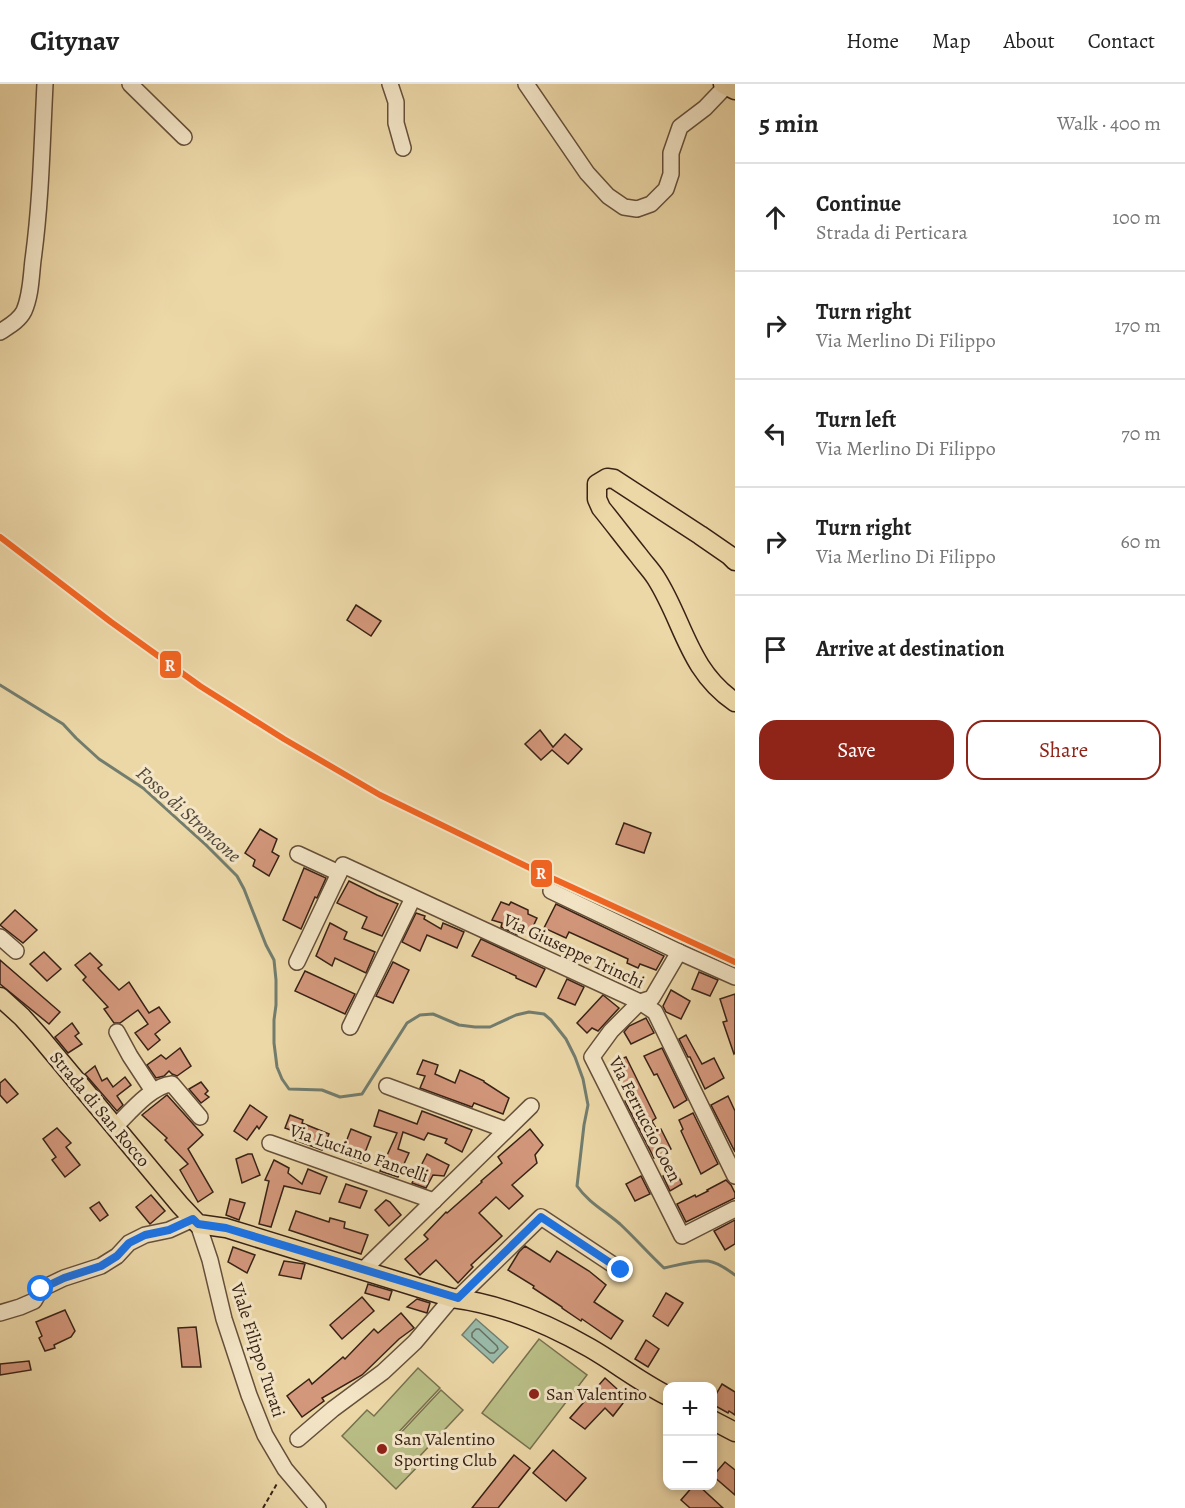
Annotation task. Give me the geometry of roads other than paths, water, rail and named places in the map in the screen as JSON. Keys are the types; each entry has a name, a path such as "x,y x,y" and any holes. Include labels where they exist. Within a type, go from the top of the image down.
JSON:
{"main road":[{"path":"735,561 700,535 614,479 607,478 597,483 597,499 601,508 655,577 668,600 691,653 718,689 735,702"},
{"name":"Strada di San Rocco","path":"0,997 40,1037 196,1222"},
{"path":"196,1222 226,1228 544,1323 663,1394"},
{"path":"717,1423 735,1432"}],"street":[{"path":"0,332 12,325 23,314 28,300 41,183 45,84"},
{"path":"130,84 184,137"},
{"path":"390,84 396,102 396,123 403,148"},
{"path":"526,84 587,173 608,196 624,207 637,209 651,204 666,189 671,174 671,153 681,127 728,87"},
{"name":"Via Giuseppe Trinchi","path":"298,854 413,898 640,1002 655,1012 735,1176"},
{"path":"297,962 341,869"},
{"path":"551,891 735,977"},
{"path":"350,1028 413,898"},
{"path":"0,937 16,951"},
{"name":"Via Ferruccio Coen","path":"679,952 652,998 640,1002 612,1031 592,1057 681,1236 735,1209"},
{"path":"117,1032 153,1091"},
{"path":"115,1127 153,1091 164,1084 172,1084 200,1117"},
{"path":"387,1086 506,1130"},
{"path":"363,1270 531,1106"},
{"name":"Via Luciano Fancelli","path":"270,1143 434,1201"},
{"path":"298,1439 333,1409 383,1372 415,1342 455,1298 541,1217 621,1270"},
{"path":"0,1313 20,1308 34,1301 41,1289 64,1278 101,1266 117,1256 129,1243 145,1235 196,1222"},
{"name":"Viale Filippo Turati","path":"196,1222 210,1260 224,1319 265,1435 285,1469 318,1508"}],"water":[{"path":"476,1319 508,1347 493,1363 462,1335"}],"waterway":[{"name":"Fosso di Stroncone","path":"0,685 63,724 99,759 143,788 237,876 274,960 276,980 274,1043 277,1067 289,1089 322,1090 340,1097 362,1094 407,1023 420,1015 433,1014 459,1025 490,1027 516,1015 529,1012 544,1014 566,1039 583,1079 588,1105 577,1186 581,1192 620,1224 664,1268 708,1261 735,1275"}],"place":[{"name":"San Valentino","path":"534,1394"},
{"name":"San Valentino Sporting Club","path":"382,1449"}]}
